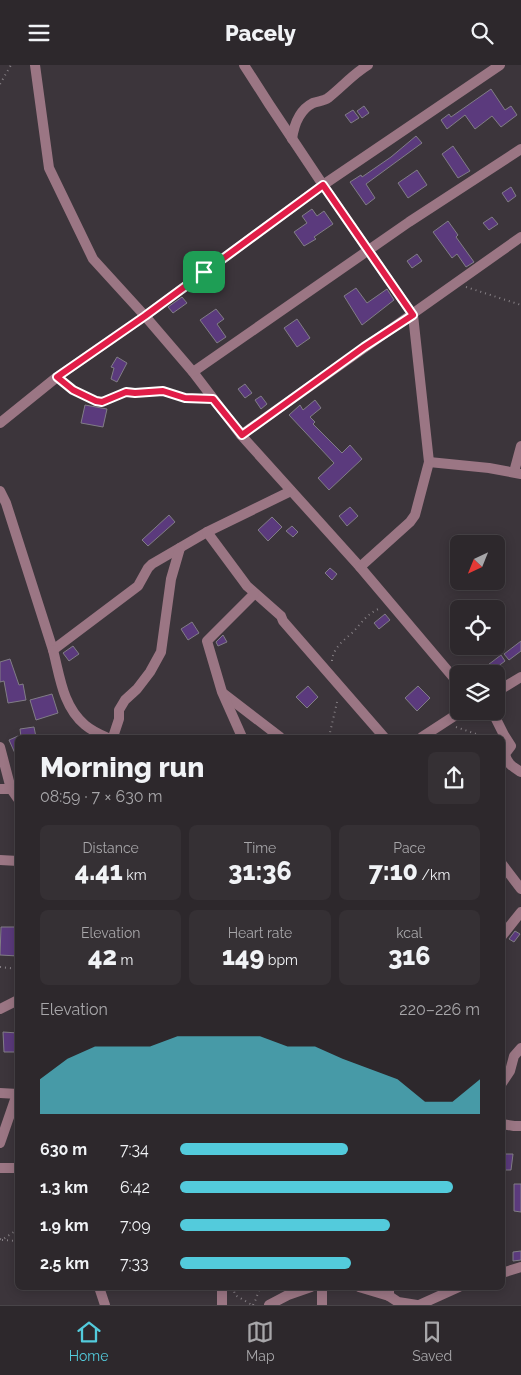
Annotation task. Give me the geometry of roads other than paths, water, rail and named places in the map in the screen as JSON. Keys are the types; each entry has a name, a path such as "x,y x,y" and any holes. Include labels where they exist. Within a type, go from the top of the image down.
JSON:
{"street":[{"path":"35,65 49,168 93,259 194,372 242,435 360,567 450,673"},
{"path":"244,65 323,185 413,315 429,462 415,515 410,522 360,567"},
{"path":"292,139 299,116 308,106 327,99 351,76 368,65"},
{"path":"0,423 57,377 145,316 323,185 500,65"},
{"path":"194,372 369,250 521,149"},
{"path":"242,435 521,237"},
{"path":"429,462 518,473 521,445"},
{"path":"0,491 3,505 53,650 65,698 72,711 86,726 102,735"},
{"path":"53,650 138,586 152,564 207,532 291,491"},
{"path":"207,532 254,594 281,616 283,621 382,735"},
{"path":"114,735 122,705 150,672 161,653 171,579 180,548"},
{"path":"241,735 222,692 207,641 254,594"},
{"path":"505,687 521,677"},
{"path":"222,692 277,735"},
{"path":"425,735 450,719"},
{"path":"497,720 511,746 505,754 506,759 509,764 521,772"},
{"path":"0,747 11,789 15,795"},
{"path":"0,789 11,789"},
{"path":"0,860 15,861"},
{"path":"505,868 521,889"},
{"path":"505,932 521,912"},
{"path":"0,1009 15,1002"},
{"path":"505,1078 510,1071 514,1057 521,1048"},
{"path":"0,1093 15,1094"},
{"path":"0,1143 15,1100"},
{"path":"505,1124 521,1126"},
{"path":"0,1168 15,1168"},
{"path":"505,1272 521,1267"},
{"path":"100,1290 105,1305"},
{"path":"222,1290 222,1305"},
{"path":"269,1305 302,1290"},
{"path":"322,1290 322,1305"},
{"path":"389,1292 398,1302 418,1305 452,1290"}]}
